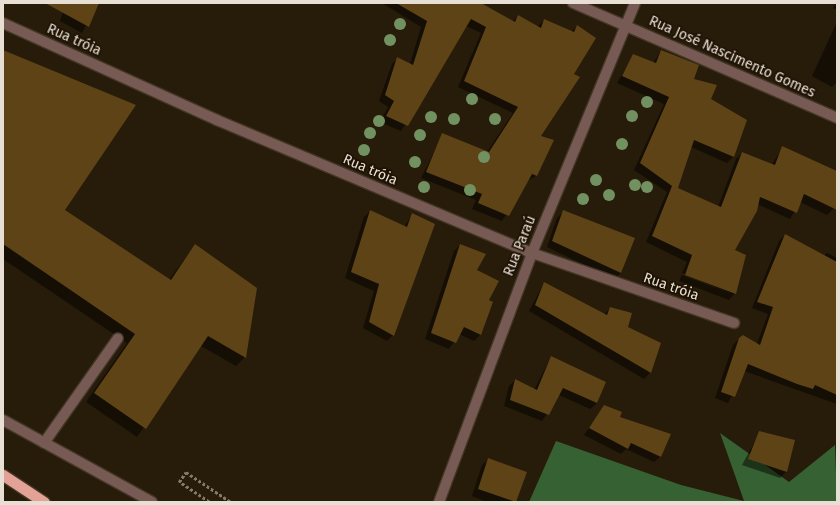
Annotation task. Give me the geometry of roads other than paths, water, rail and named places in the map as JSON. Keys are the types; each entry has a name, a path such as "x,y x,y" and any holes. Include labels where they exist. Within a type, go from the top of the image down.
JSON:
{"highway":[{"path":"3,474 44,502"}],"street":[{"name":"Rua José Nascimento Gomes","path":"573,3 837,118"},
{"name":"Rua Paraú","path":"439,502 532,253 635,3"},
{"name":"Rua tróia","path":"3,23 218,120 532,253 734,323"},
{"path":"44,443 118,338"},
{"path":"3,420 152,502"}]}
